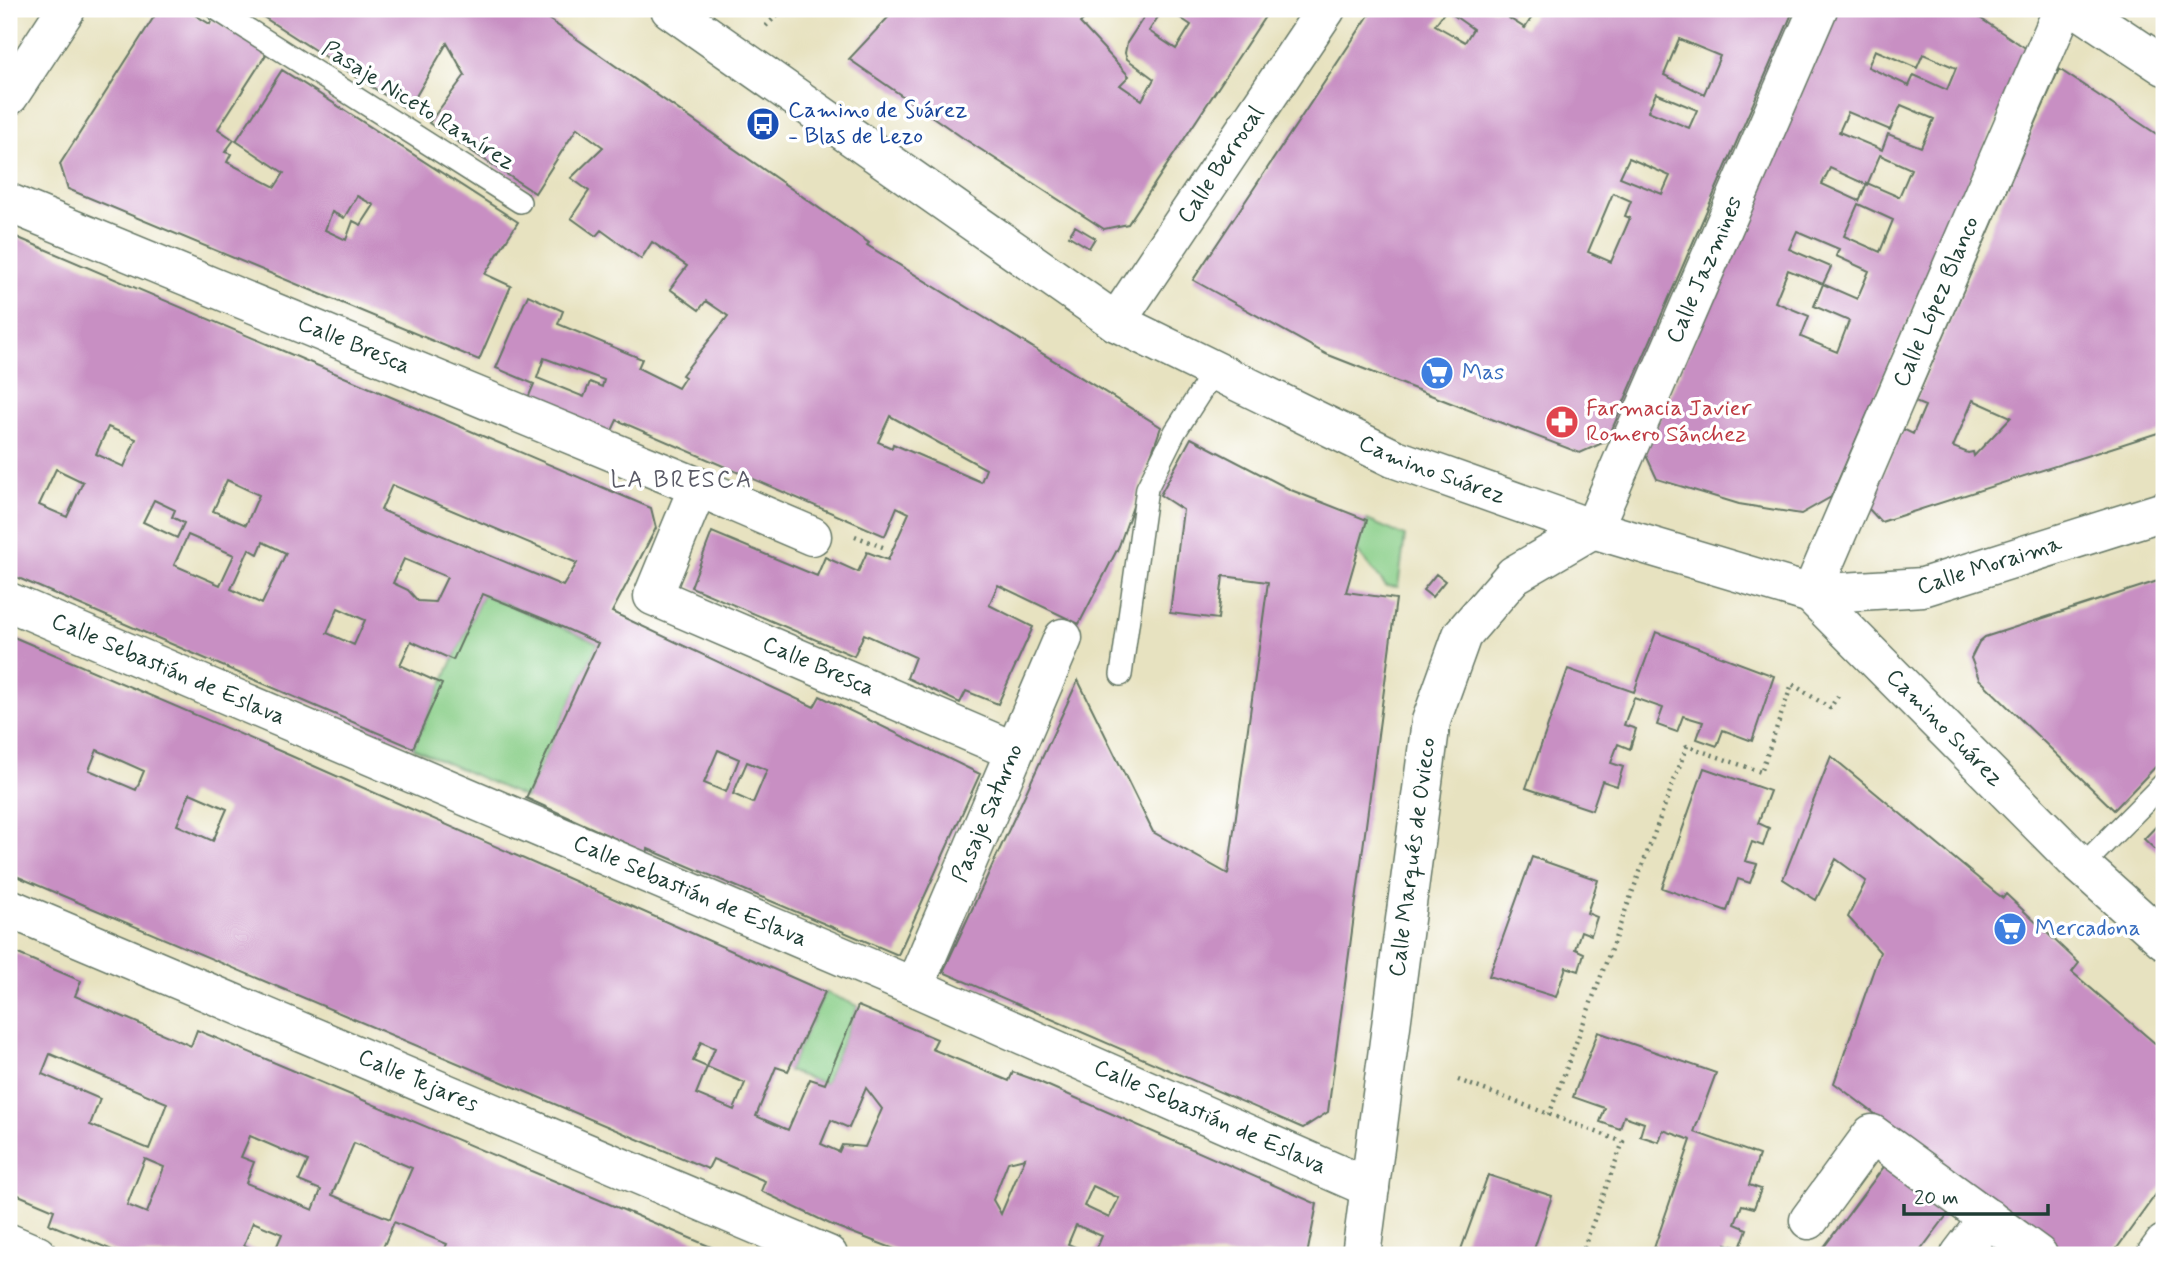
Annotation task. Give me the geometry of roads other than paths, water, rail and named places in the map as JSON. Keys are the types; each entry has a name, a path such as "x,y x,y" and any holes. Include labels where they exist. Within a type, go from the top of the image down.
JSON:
{"street":[{"path":"9,96 66,9"},
{"name":"Camino Suárez","path":"670,9 1116,322 1393,458 1592,529 1811,594 2082,866 2164,940"},
{"name":"Calle Berrocal","path":"1116,322 1326,9"},
{"name":"Calle Jazmines","path":"1592,529 1818,9"},
{"name":"Calle López Blanco","path":"1811,594 2063,9"},
{"path":"2078,9 2164,66"},
{"name":"Calle Bresca","path":"9,203 812,536"},
{"name":"Calle Bresca","path":"698,487 653,596 1014,751"},
{"name":"Calle Moraima","path":"1811,594 1923,587 2164,510"},
{"name":"Calle Marqués de Ovieco","path":"1362,1255 1432,721 1462,635 1514,575 1592,529"},
{"name":"Calle Sebastián de Eslava","path":"9,603 914,987 1370,1188"},
{"name":"Pasaje Saturno","path":"914,987 1063,638"},
{"name":"Calle Tejares","path":"9,908 828,1255"},
{"path":"1809,1220 1872,1134 2038,1255"},
{"path":"1960,1255 1987,1219"},
{"path":"9,1243 37,1255"}],"lane":[{"name":"Pasaje Niceto Ramírez","path":"216,9 520,202"},
{"path":"1121,675 1147,488 1175,432 1214,371"},
{"path":"2082,866 2164,783"}],"place":[{"name":"Camino de Suárez - Blas de Lezo","path":"763,124"},
{"name":"Mas","path":"1437,373"},
{"name":"Farmacia Javier Romero Sánchez","path":"1562,422"},
{"name":"Mercadona","path":"2010,929"}],"district":[{"name":"LA BRESCA","path":"682,480"}]}
